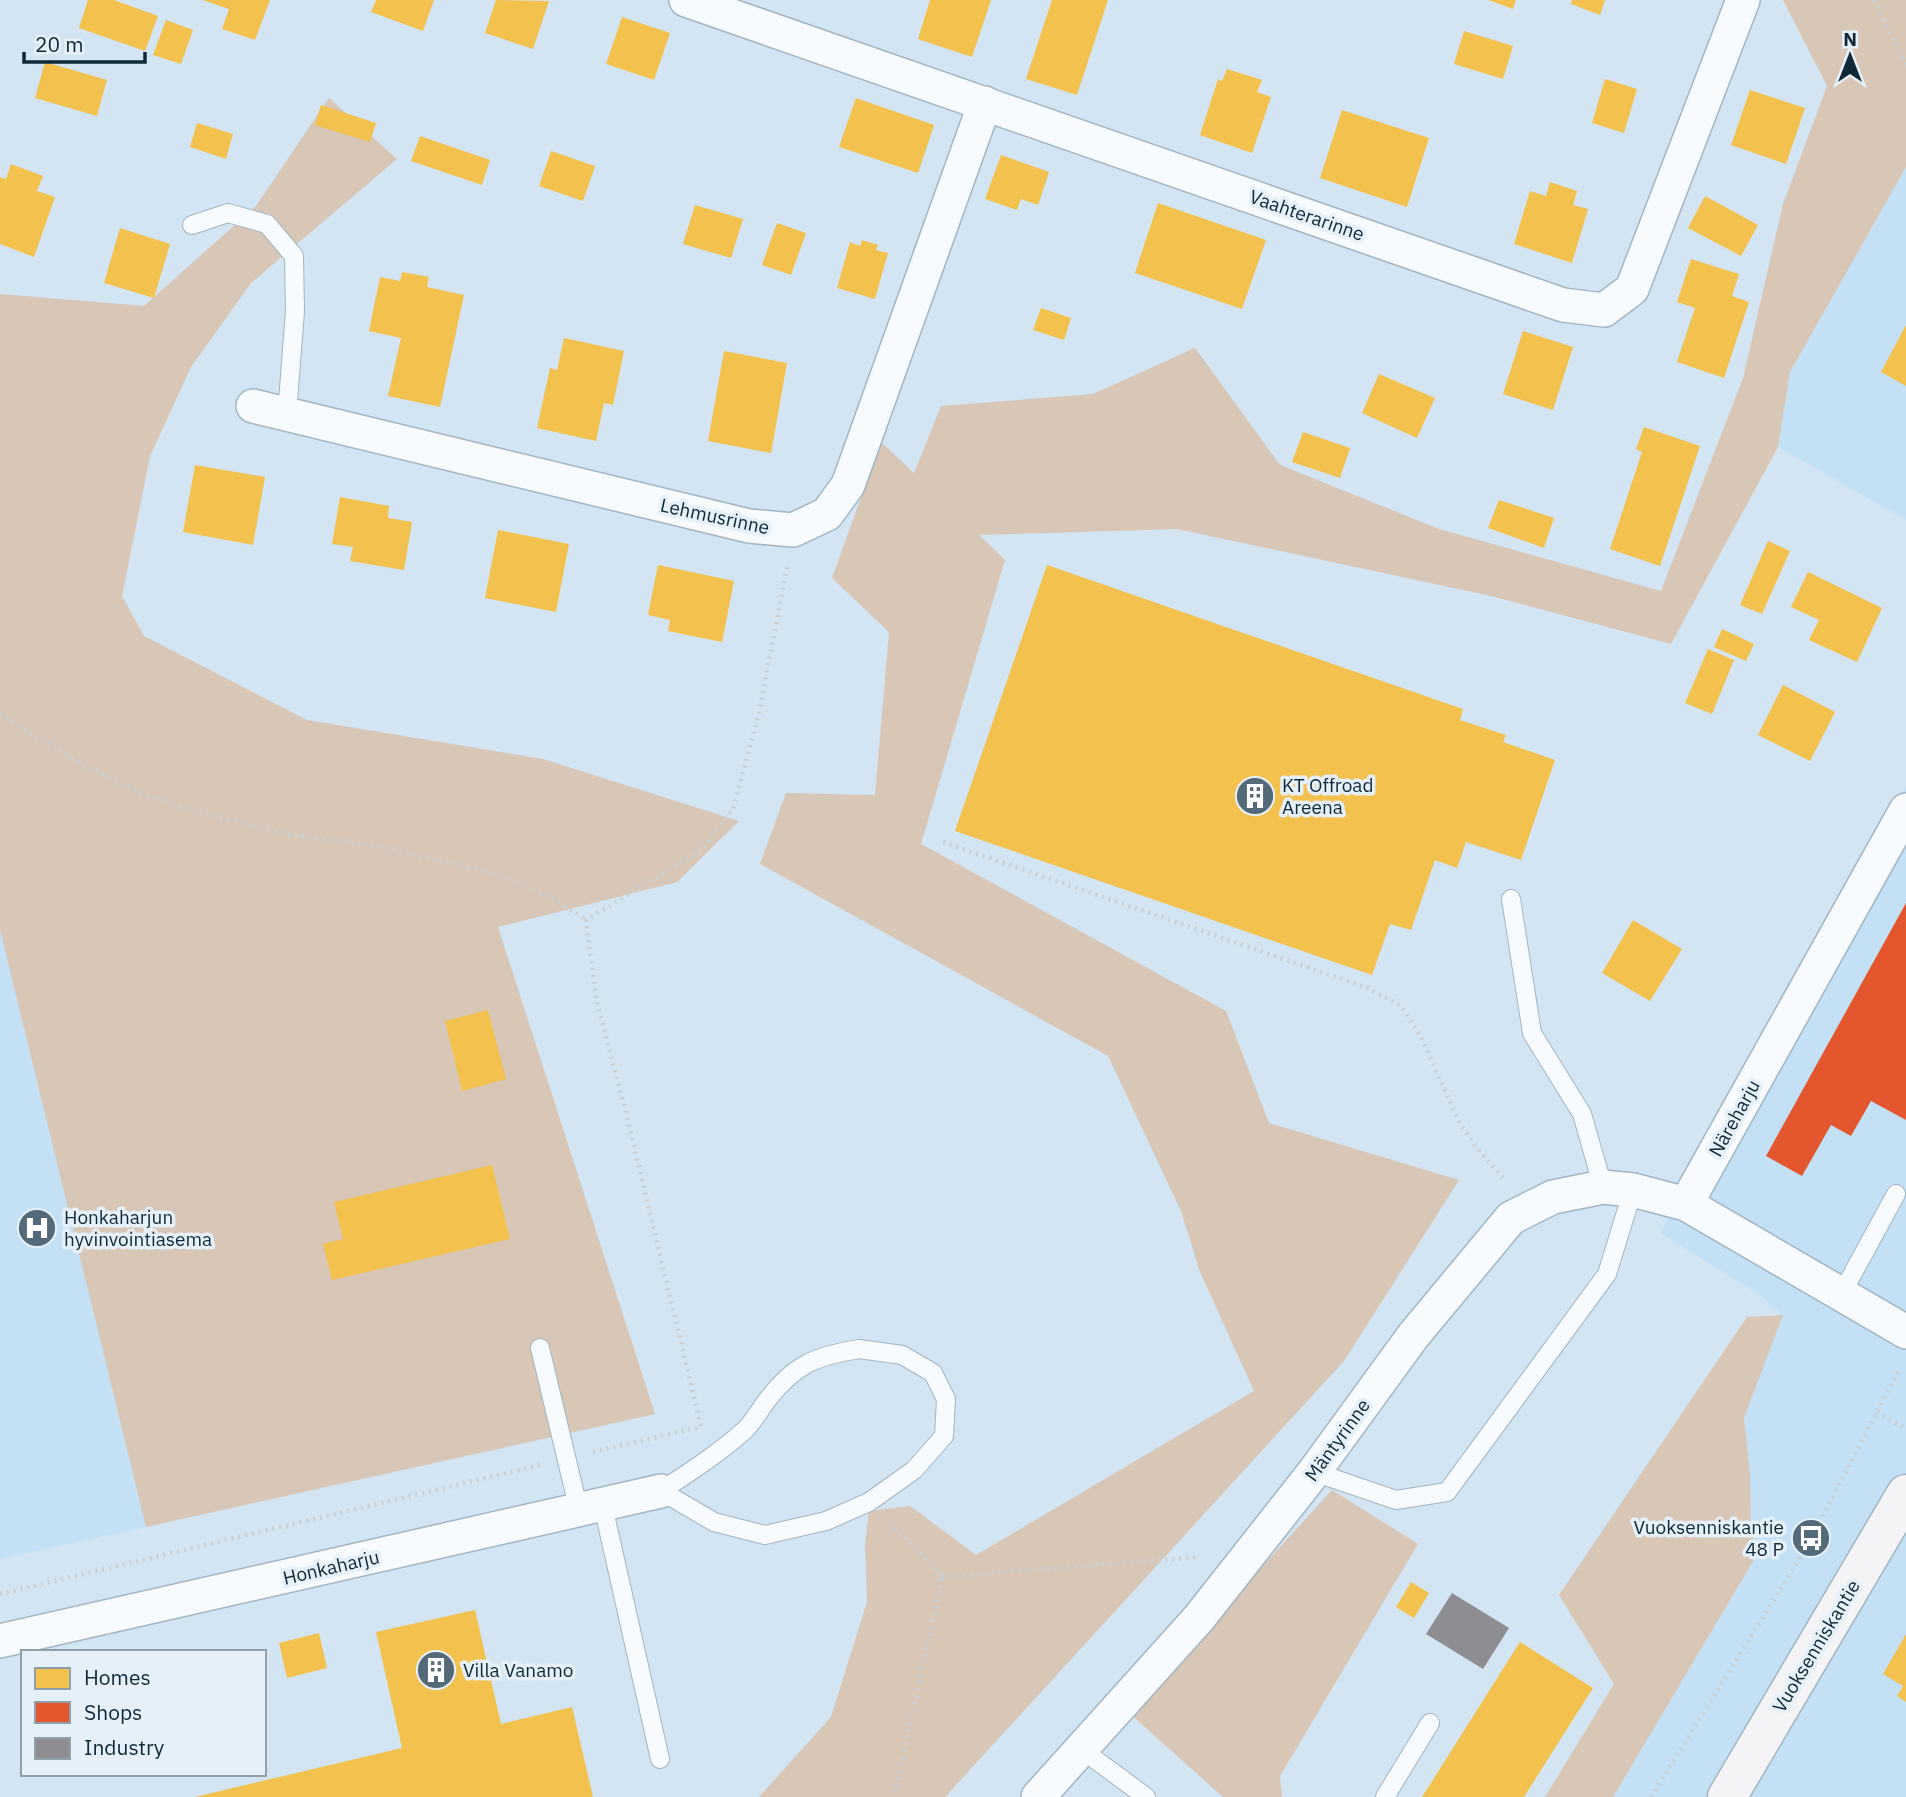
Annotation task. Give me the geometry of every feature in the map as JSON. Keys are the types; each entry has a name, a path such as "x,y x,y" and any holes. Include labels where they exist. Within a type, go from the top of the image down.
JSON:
{"street":[{"name":"Vaahterarinne","path":"685,0 1563,305 1604,310 1632,289 1743,0"},
{"name":"Lehmusrinne","path":"253,406 749,526 793,530 827,514 848,485 985,103"},
{"name":"Näreharju","path":"1686,1204 1906,810"},
{"name":"Mäntyrinne","path":"1038,1797 1199,1618 1314,1472 1413,1336 1511,1218 1553,1197 1618,1189 1686,1204"},
{"path":"1686,1204 1906,1332"},
{"name":"Honkaharju","path":"0,1641 662,1491"},
{"name":"Vuoksenniskantie","path":"1727,1797 1906,1494"}],"lane":[{"path":"192,225 229,213 267,223 294,256 295,311 287,414"},
{"path":"1314,1472 1396,1500 1447,1492 1607,1274 1618,1189 1582,1114 1532,1033 1511,899"},
{"path":"1841,1294 1896,1194"},
{"path":"540,1348 566,1459 591,1509 660,1759"},
{"path":"859,1349 902,1355 933,1373 946,1399 944,1436 914,1469 869,1502 826,1521 765,1535 714,1522 662,1491 698,1468 747,1428 797,1367 828,1354 859,1349"},
{"path":"1385,1797 1430,1723"},
{"path":"1081,1749 1146,1797"}],"path":[{"path":"1874,0 1906,65"},
{"path":"586,920 701,850 733,809 759,713 793,530"},
{"path":"0,713 87,767 145,795 212,816 292,835 372,845 500,875 555,899 586,920 596,998 701,1426"},
{"path":"943,842 1368,988 1401,1006 1421,1037 1459,1122 1480,1153 1530,1208"},
{"path":"1651,1797 1805,1550 1906,1358"},
{"path":"1877,1412 1906,1429"},
{"path":"0,1594 701,1426 747,1428"},
{"path":"869,1502 942,1577"},
{"path":"942,1577 1250,1554"},
{"path":"894,1797 942,1577"}],"shaded area":[{"path":"1783,0 1906,0 1906,167 1790,372 1778,447 1671,644 1491,596 1177,529 979,535 1005,560 921,844 1226,1011 1269,1123 1459,1180 1344,1361 945,1797 759,1797 831,1717 867,1602 865,1543 869,1511 910,1506 976,1555 1254,1391 1200,1272 1181,1211 1108,1056 760,864 786,793 875,795 889,632 832,578 881,442 914,473 941,406 1093,394 1195,348 1280,465 1439,529 1661,591 1743,378 1783,204 1827,86"},
{"path":"329,98 397,159 251,283 191,367 150,456 122,596 144,636 307,720 543,759 739,821 677,882 498,927 655,1414 146,1527 0,930 0,294 144,306 256,206"},
{"path":"1906,167 1906,520 1778,447 1790,372"},
{"path":"1906,786 1906,1797 1613,1797 1761,1548 1751,1535 1750,1474 1744,1418 1782,1315 1757,1293 1660,1233"},
{"name":"Honkaharjun hyvinvointiasema","path":"0,930 146,1527 0,1559"},
{"path":"1783,1315 1744,1418 1750,1474 1751,1535 1761,1548 1613,1797 1545,1797 1614,1684 1559,1595 1747,1317"},
{"path":"1332,1490 1418,1544 1280,1776 1282,1797 1223,1797 1129,1713"}],"building: Homes":[{"path":"88,0 114,0 158,16 145,51 79,28"},
{"path":"203,0 270,0 255,40 222,29 229,9"},
{"path":"376,0 434,0 423,31 371,12"},
{"path":"496,0 549,1 533,49 485,33"},
{"path":"930,0 991,0 972,57 918,39"},
{"path":"1052,0 1108,0 1077,95 1026,79"},
{"path":"1488,0 1516,0 1513,9"},
{"path":"1572,0 1605,0 1600,15 1571,4"},
{"path":"622,17 670,33 654,80 606,64"},
{"path":"166,20 193,30 181,64 153,55"},
{"path":"1464,31 1513,46 1503,79 1454,64"},
{"path":"45,62 107,80 97,116 35,98"},
{"path":"1227,69 1262,80 1257,92 1271,97 1252,153 1200,135 1218,79 1222,81"},
{"path":"1605,79 1637,89 1624,133 1592,123"},
{"path":"1750,90 1805,108 1786,164 1731,145"},
{"path":"856,98 934,125 918,173 839,147"},
{"path":"321,105 376,123 370,142 315,125"},
{"path":"1342,110 1429,138 1407,207 1320,178"},
{"path":"197,123 233,134 226,159 190,147"},
{"path":"420,136 490,160 482,185 411,161"},
{"path":"551,151 595,166 583,201 539,186"},
{"path":"1001,155 1049,172 1038,205 1021,199 1017,210 985,199"},
{"path":"11,164 43,176 37,191 55,197 34,257 0,244 0,177 6,179"},
{"path":"1550,182 1577,191 1573,205 1588,209 1572,263 1514,244 1530,191 1546,196"},
{"path":"1705,196 1758,225 1741,256 1688,228"},
{"path":"1158,203 1266,240 1242,309 1135,273"},
{"path":"695,205 743,219 731,258 683,244"},
{"path":"777,223 806,233 791,275 762,265"},
{"path":"120,228 170,244 154,298 104,283"},
{"path":"862,240 878,245 876,250 888,253 875,299 837,288 850,242 860,246"},
{"path":"1691,259 1739,274 1732,296 1749,302 1724,378 1677,362 1695,308 1677,302"},
{"path":"402,272 429,277 427,287 464,295 440,407 388,396 401,338 369,331 380,277 400,281"},
{"path":"1041,308 1071,318 1064,340 1033,330"},
{"path":"1906,325 1906,386 1881,372"},
{"path":"1523,331 1573,347 1553,410 1503,394"},
{"path":"564,338 624,351 613,405 604,403 596,441 537,428 550,368 557,370"},
{"path":"724,351 787,363 771,453 708,441"},
{"path":"1379,374 1435,398 1417,438 1362,413"},
{"path":"1644,427 1700,446 1660,566 1610,549 1642,452 1636,449"},
{"path":"1303,432 1350,448 1340,478 1292,462"},
{"path":"195,465 265,477 253,545 183,532"},
{"path":"340,497 389,506 388,518 412,522 404,570 350,561 353,547 332,544"},
{"path":"1499,500 1554,518 1544,548 1488,528"},
{"path":"498,530 569,544 556,612 485,598"},
{"path":"1768,541 1790,551 1762,614 1740,605"},
{"path":"658,565 734,581 722,642 668,631 670,620 648,615"},
{"name":"KT Offroad Areena","path":"1047,565 1463,709 1460,720 1506,735 1503,742 1555,760 1521,860 1466,842 1457,868 1435,860 1411,930 1390,924 1372,975 955,831"},
{"path":"1808,572 1882,608 1857,662 1809,640 1819,620 1791,607"},
{"path":"1722,629 1754,644 1746,661 1714,647"},
{"path":"1708,649 1734,660 1712,714 1685,703"},
{"path":"1783,685 1835,712 1810,761 1758,735"},
{"path":"1633,920 1682,949 1650,1001 1602,973"},
{"path":"488,1010 506,1079 462,1091 445,1021"},
{"path":"492,1165 510,1239 332,1280 323,1244 343,1239 334,1202"},
{"path":"1411,1582 1429,1593 1414,1618 1396,1607"},
{"name":"Villa Vanamo","path":"475,1610 501,1724 572,1707 593,1797 195,1797 402,1748 376,1632"},
{"path":"319,1633 327,1668 287,1678 279,1643"},
{"path":"1906,1634 1906,1702 1897,1696 1903,1686 1883,1674"},
{"path":"1520,1642 1593,1688 1524,1797 1422,1797"}],"building: Shops":[{"path":"1906,903 1906,1120 1871,1101 1851,1136 1831,1125 1802,1176 1766,1156"}],"building: Industry":[{"path":"1452,1593 1509,1628 1483,1669 1426,1634"}],"place":[{"name":"KT Offroad Areena","path":"1255,796"},
{"name":"Honkaharjun hyvinvointiasema","path":"37,1228"},
{"name":"Vuoksenniskantie 48 P","path":"1811,1538"},
{"name":"Villa Vanamo","path":"436,1670"}]}
